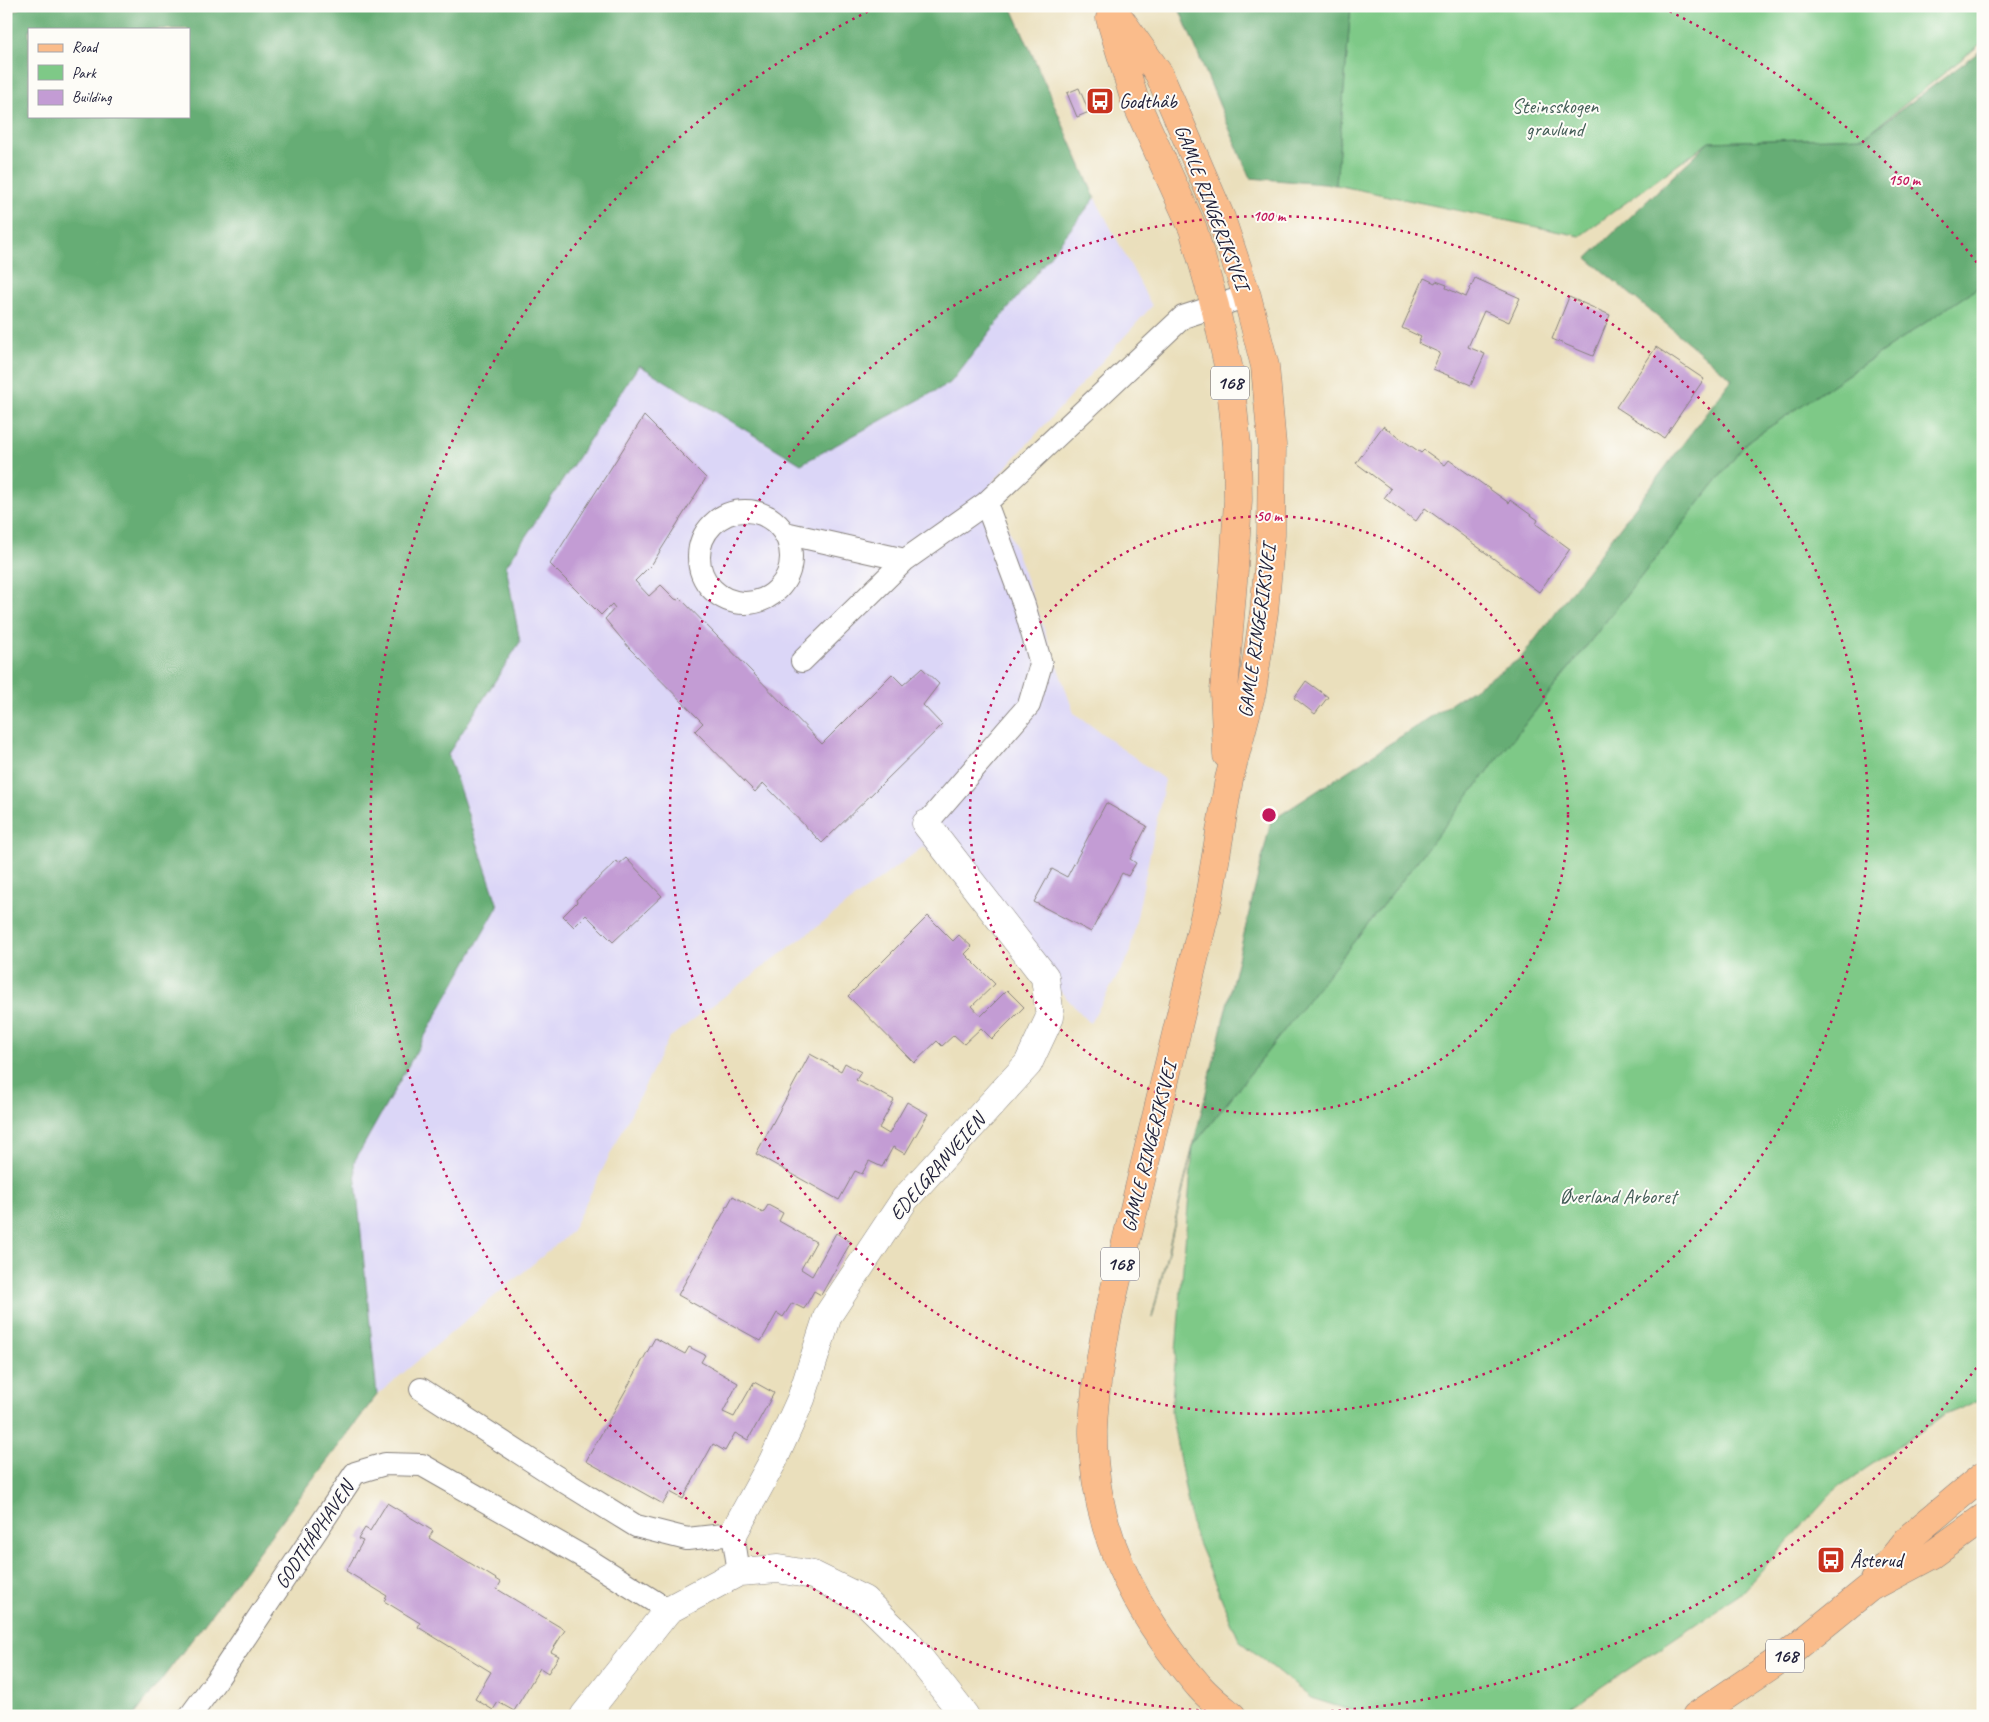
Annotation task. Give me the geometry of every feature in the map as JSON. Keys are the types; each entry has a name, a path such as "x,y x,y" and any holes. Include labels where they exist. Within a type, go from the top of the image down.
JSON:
{"main road":[{"name":"GAMLE RINGERIKSVEI","path":"1107,6 1134,98 1193,229 1215,306 1229,370 1237,445 1238,500 1224,691 1229,779"},
{"name":"GAMLE RINGERIKSVEI","path":"1111,6 1159,74 1221,218 1247,296 1265,366 1272,445 1271,535 1264,612 1252,691 1229,779 1210,897 1108,1317 1096,1382 1093,1431 1096,1479 1106,1530 1127,1582 1162,1639 1199,1686 1232,1716"},
{"name":"168","path":"1868,1589 1910,1537 1983,1476"},
{"name":"168","path":"1696,1716 1788,1654 1868,1589 1932,1554 1983,1518"}],"street":[{"name":"EDELGRANVEIEN","path":"733,1534 773,1461 801,1399 828,1315 905,1199 1028,1064 1050,1018 1045,977 926,824"},
{"path":"584,1716 668,1610 739,1572 778,1569 813,1575 864,1600 906,1641 965,1716"}],"lane":[{"path":"802,662 906,560 986,503 1183,317 1247,296"},
{"path":"926,824 1029,705 1041,664 1024,605 986,503"},
{"path":"785,533 791,548 791,564 786,579 777,592 763,600 748,603 732,602 718,594 707,583 700,570 699,555 702,540 709,528 720,517 734,512 749,511 763,514 776,522 785,533 906,560"},
{"path":"421,1389 636,1526 687,1539 733,1534 739,1572"},
{"name":"GODTHÅPHAVEN","path":"190,1716 218,1678 355,1473 385,1464 422,1465 588,1559 668,1610"}],"shaded area":[{"path":"1095,198 1152,306 992,483 1074,713 1165,780 1129,956 1090,1023 924,846 669,1038 571,1232 377,1395 354,1162 498,906 448,753 520,642 506,566 639,365 801,464 950,383"}],"green space":[{"path":"24,6 1011,6 1095,198 950,383 801,464 639,365 506,566 520,642 448,754 498,906 354,1162 377,1395 134,1716 6,1716 6,16"},
{"path":"1178,6 1351,6 1336,185 1250,178"},
{"name":"Steinsskogen gravlund","path":"1351,6 1983,6 1983,42 1864,137 1709,142 1580,236 1336,185"},
{"path":"1983,49 1983,284 1747,442 1193,1146 1271,821 1521,658 1732,379 1587,258 1709,142 1864,137"},
{"name":"Øverland Arboret","path":"1983,284 1983,1399 1945,1415 1834,1490 1740,1594 1559,1716 1369,1716 1311,1698 1239,1640 1193,1531 1171,1412 1193,1146 1747,442"}],"building":[{"path":"1079,88 1089,112 1077,117 1067,93"},
{"path":"1424,278 1435,283 1436,281 1447,285 1446,288 1466,297 1475,278 1520,298 1509,322 1484,311 1468,347 1485,354 1471,385 1433,369 1440,353 1418,343 1421,337 1402,328"},
{"path":"1569,297 1610,315 1593,356 1552,339"},
{"path":"1656,347 1704,379 1664,438 1616,407"},
{"path":"644,416 706,478 652,564 635,581 649,596 661,585 675,599 678,600 680,598 822,744 892,674 903,685 922,668 939,684 923,705 942,725 822,843 763,783 755,792 695,731 703,723 630,649 605,619 615,608 612,604 601,615 550,564"},
{"path":"1383,426 1421,453 1424,450 1445,465 1449,460 1509,503 1510,500 1538,520 1536,524 1570,549 1539,592 1425,508 1416,521 1384,498 1391,489 1356,463"},
{"path":"1306,681 1328,697 1315,714 1294,698"},
{"path":"1106,803 1147,826 1130,859 1136,863 1128,876 1122,873 1091,932 1034,902 1052,869 1067,877"},
{"path":"626,858 662,896 613,942 586,915 574,927 563,916 577,902 576,900 617,861 619,864"},
{"path":"928,916 953,941 959,935 972,947 965,954 995,984 972,1006 981,1016 1007,990 1024,1007 992,1039 981,1028 964,1044 954,1035 942,1046 937,1041 914,1063 848,996"},
{"path":"810,1054 841,1071 845,1063 861,1072 856,1080 894,1100 879,1128 889,1134 907,1102 928,1114 905,1154 893,1147 882,1167 869,1161 862,1174 855,1171 839,1200 756,1154"},
{"path":"733,1196 763,1213 768,1205 783,1213 779,1221 816,1242 801,1269 812,1276 836,1233 851,1242 821,1295 814,1291 804,1309 792,1303 783,1317 777,1313 761,1341 678,1295"},
{"path":"655,1338 685,1354 689,1347 705,1355 701,1362 738,1383 723,1412 734,1417 754,1382 774,1393 748,1440 735,1433 725,1451 713,1444 683,1499 670,1492 663,1504 586,1461"},
{"path":"387,1503 433,1531 429,1538 501,1582 497,1589 565,1630 551,1652 559,1656 548,1673 540,1668 514,1711 498,1702 493,1710 475,1699 491,1672 418,1627 420,1623 384,1601 387,1596 346,1571 363,1541 358,1539 365,1528 370,1531"}],"place":[{"name":"Godthåb","path":"1100,101"},
{"name":"Åsterud","path":"1831,1560"}]}
